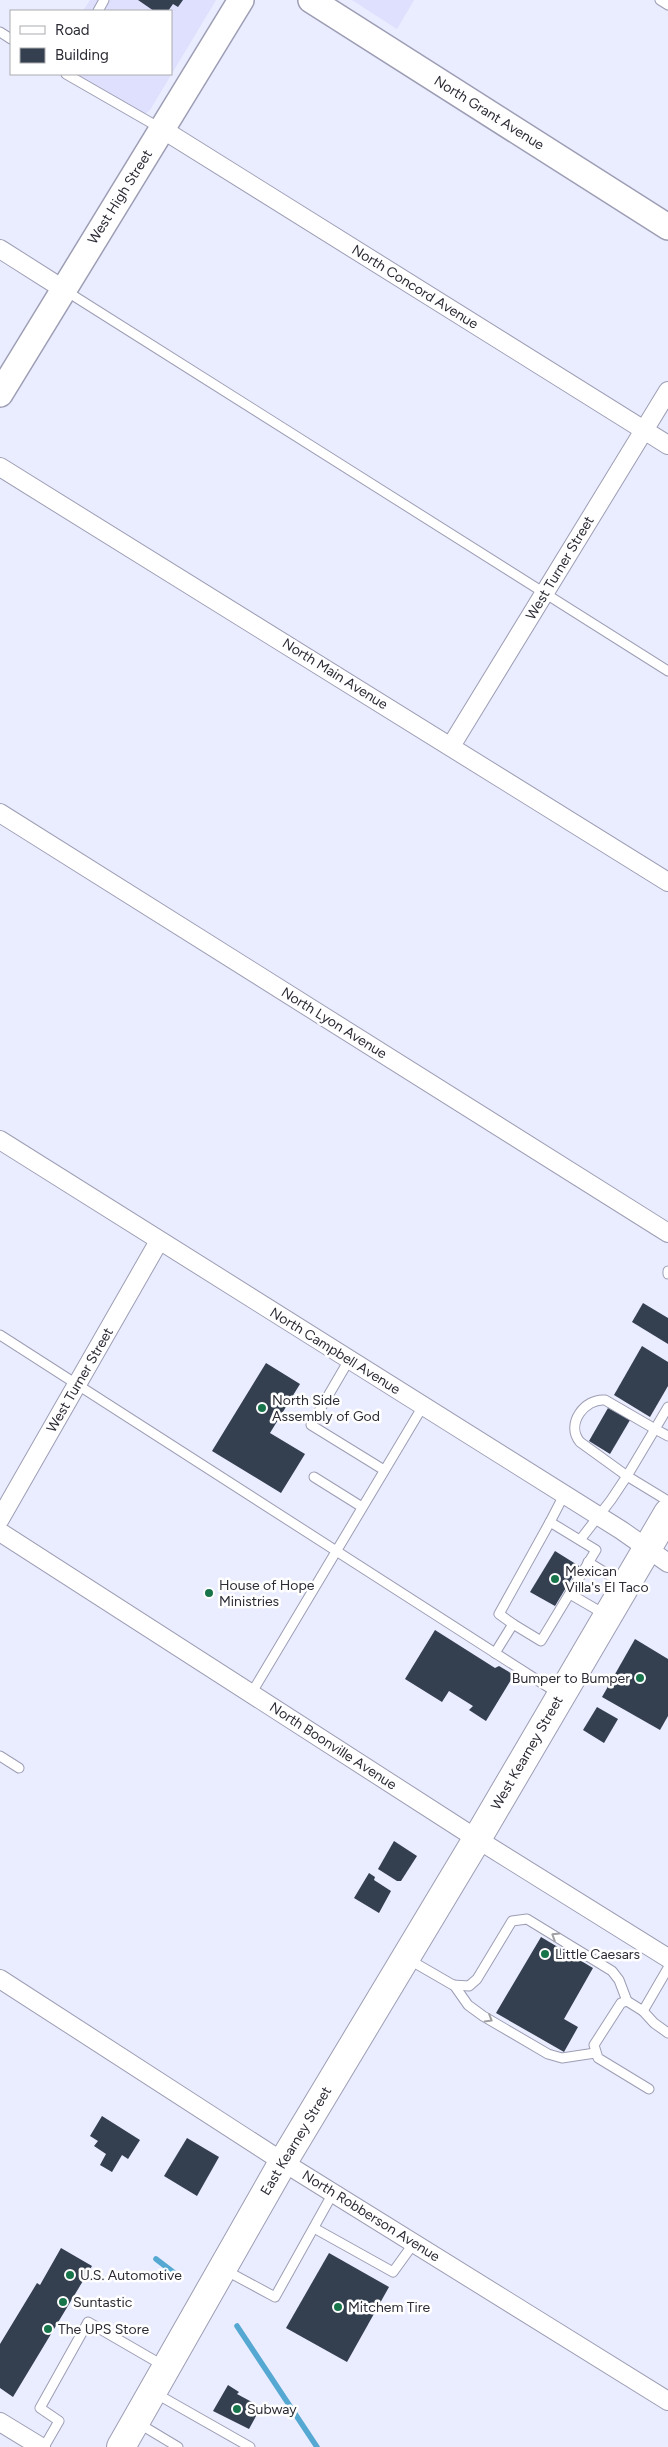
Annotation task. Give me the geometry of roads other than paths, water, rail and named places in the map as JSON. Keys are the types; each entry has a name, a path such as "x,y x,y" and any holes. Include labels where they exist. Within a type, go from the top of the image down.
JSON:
{"main road":[{"name":"West Kearney Street","path":"477,1839 625,1585 657,1557 668,1513"},
{"name":"East Kearney Street","path":"121,2447 283,2162 477,1839"}],"street":[{"name":"West High Street","path":"0,394 241,0"},
{"name":"North Grant Avenue","path":"311,0 668,227"},
{"name":"North Concord Avenue","path":"162,129 668,445"},
{"path":"0,249 63,289"},
{"name":"West Turner Street","path":"451,746 668,390"},
{"name":"North Main Avenue","path":"0,467 668,882"},
{"name":"North Lyon Avenue","path":"0,812 668,1233"},
{"name":"North Campbell Avenue","path":"0,1140 621,1530 657,1557"},
{"name":"West Turner Street","path":"0,1519 159,1241"},
{"name":"North Boonville Avenue","path":"0,1532 477,1839 668,1958"},
{"name":"North Robberson Avenue","path":"0,1979 283,2162 668,2401"},
{"path":"0,2422 42,2447"}],"lane":[{"path":"660,0 668,5"},
{"path":"68,75 162,129"},
{"path":"63,289 668,671"},
{"path":"0,1335 561,1695"},
{"path":"349,1360 311,1425 384,1470"},
{"path":"668,1436 605,1400 596,1400 585,1407 573,1426 573,1434 580,1442 627,1476 668,1502"},
{"path":"251,1694 422,1406"},
{"path":"580,1540 627,1476 668,1407"},
{"path":"314,1477 362,1507"},
{"path":"550,1522 596,1550 541,1641 499,1614 564,1495"},
{"path":"588,1562 625,1585"},
{"path":"570,1594 608,1616"},
{"path":"496,1653 513,1624"},
{"path":"0,1756 19,1768"},
{"path":"406,1958 454,1985 469,1986 477,1979 512,1921 527,1919 612,1971 619,1980 627,2001 643,2011 654,2023 668,2033"},
{"path":"643,2011 668,1968"},
{"path":"454,1985 468,2005 483,2016 548,2054 562,2058 595,2053"},
{"path":"627,2001 621,2002 615,2008 594,2045 595,2053 598,2058 649,2089"},
{"path":"222,2269 275,2297 333,2192"},
{"path":"314,2228 394,2272 414,2243"},
{"path":"42,2447 59,2421 40,2408 88,2322 166,2368"},
{"path":"152,2392 250,2447"},
{"path":"135,2422 178,2447"}],"waterway":[{"path":"156,2259 173,2272"},
{"path":"237,2326 317,2447"}],"place":[{"name":"North Side Assembly of God","path":"262,1408"},
{"name":"Mexican Villa's El Taco","path":"555,1579"},
{"name":"House of Hope Ministries","path":"209,1593"},
{"name":"Bumper to Bumper","path":"640,1678"},
{"name":"Little Caesars","path":"545,1954"},
{"name":"U.S. Automotive","path":"70,2275"},
{"name":"Suntastic","path":"63,2302"},
{"name":"Mitchem Tire","path":"338,2307"},
{"name":"The UPS Store","path":"48,2329"},
{"name":"Subway","path":"237,2409"}]}
